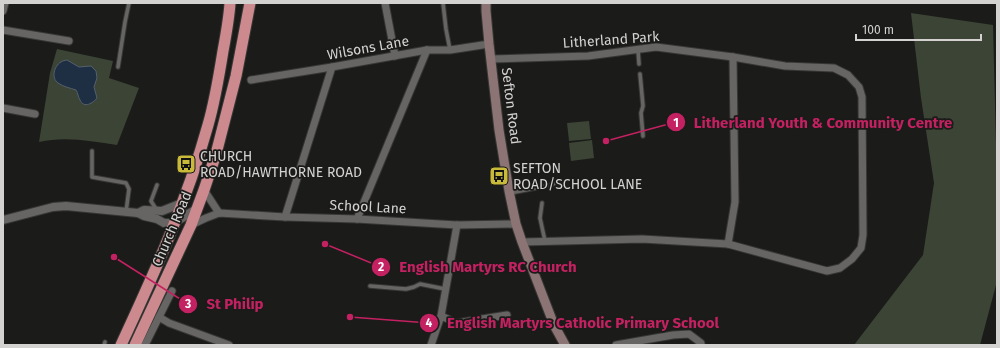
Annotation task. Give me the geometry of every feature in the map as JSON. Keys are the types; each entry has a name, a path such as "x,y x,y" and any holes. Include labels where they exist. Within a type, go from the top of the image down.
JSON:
{"highway":[{"name":"Church Road","path":"135,345 198,208 216,154 234,83 250,3"},
{"name":"Church Road","path":"121,345 145,294 182,203 196,164 210,119 216,93 230,8"}],"main road":[{"path":"230,8 236,3"},
{"name":"Sefton Road","path":"486,3 499,130 509,193 516,224 554,325 566,345"}],"street":[{"path":"3,11 5,3"},
{"path":"385,3 395,56"},
{"path":"3,30 69,41"},
{"name":"Wilsons Lane","path":"251,80 427,50 450,50 489,44"},
{"name":"Litherland Park","path":"491,59 588,56 656,47 733,57 785,66 834,68 848,75 859,87 862,97 863,235 861,248 852,259 840,268 827,271 728,244 642,239 522,242"},
{"path":"357,219 427,50"},
{"path":"728,244 735,202 733,57"},
{"path":"285,217 332,67"},
{"path":"3,108 35,114"},
{"path":"204,190 219,214"},
{"path":"138,213 144,210 166,210 182,203"},
{"path":"3,220 53,207 66,206 138,213 157,219 164,223 174,223 198,208"},
{"name":"School Lane","path":"191,225 219,214 357,219 457,225 516,224"},
{"path":"431,345 441,316 457,225"},
{"path":"145,345 172,291"},
{"path":"441,316 456,323 507,315"},
{"path":"159,317 169,323 224,344"},
{"path":"616,345 673,335 689,334 701,345"}],"lane":[{"path":"118,67 129,3"},
{"path":"442,3 450,50"},
{"path":"638,50 639,64"},
{"path":"640,74 643,106 641,113 643,136"},
{"path":"92,151 92,177 126,184 129,189 126,212"},
{"path":"509,193 551,185 558,182"},
{"path":"157,185 151,201 158,211"},
{"path":"542,203 540,218 545,241"},
{"path":"370,286 406,289 420,284 446,289"}],"green space":[{"path":"911,13 993,25 997,184 996,285 980,345 854,345 923,255 934,183 921,98"},
{"path":"57,49 113,61 109,78 139,88 117,145 68,139 39,142 50,73"},
{"path":"589,121 591,139 569,141 567,123"},
{"path":"592,140 594,158 571,161 569,143"}],"water":[{"path":"67,60 79,67 91,66 96,71 97,78 94,87 97,98 93,102 86,105 82,103 76,90 62,86 56,81 54,75 55,69 59,64"}],"place":[{"name":"Litherland Youth & Community Centre","path":"606,141"},
{"name":"CHURCH ROAD/HAWTHORNE ROAD","path":"186,164"},
{"name":"SEFTON ROAD/SCHOOL LANE","path":"499,176"},
{"name":"English Martyrs RC Church","path":"325,244"},
{"name":"St Philip","path":"114,257"},
{"name":"English Martyrs Catholic Primary School","path":"350,317"}]}
